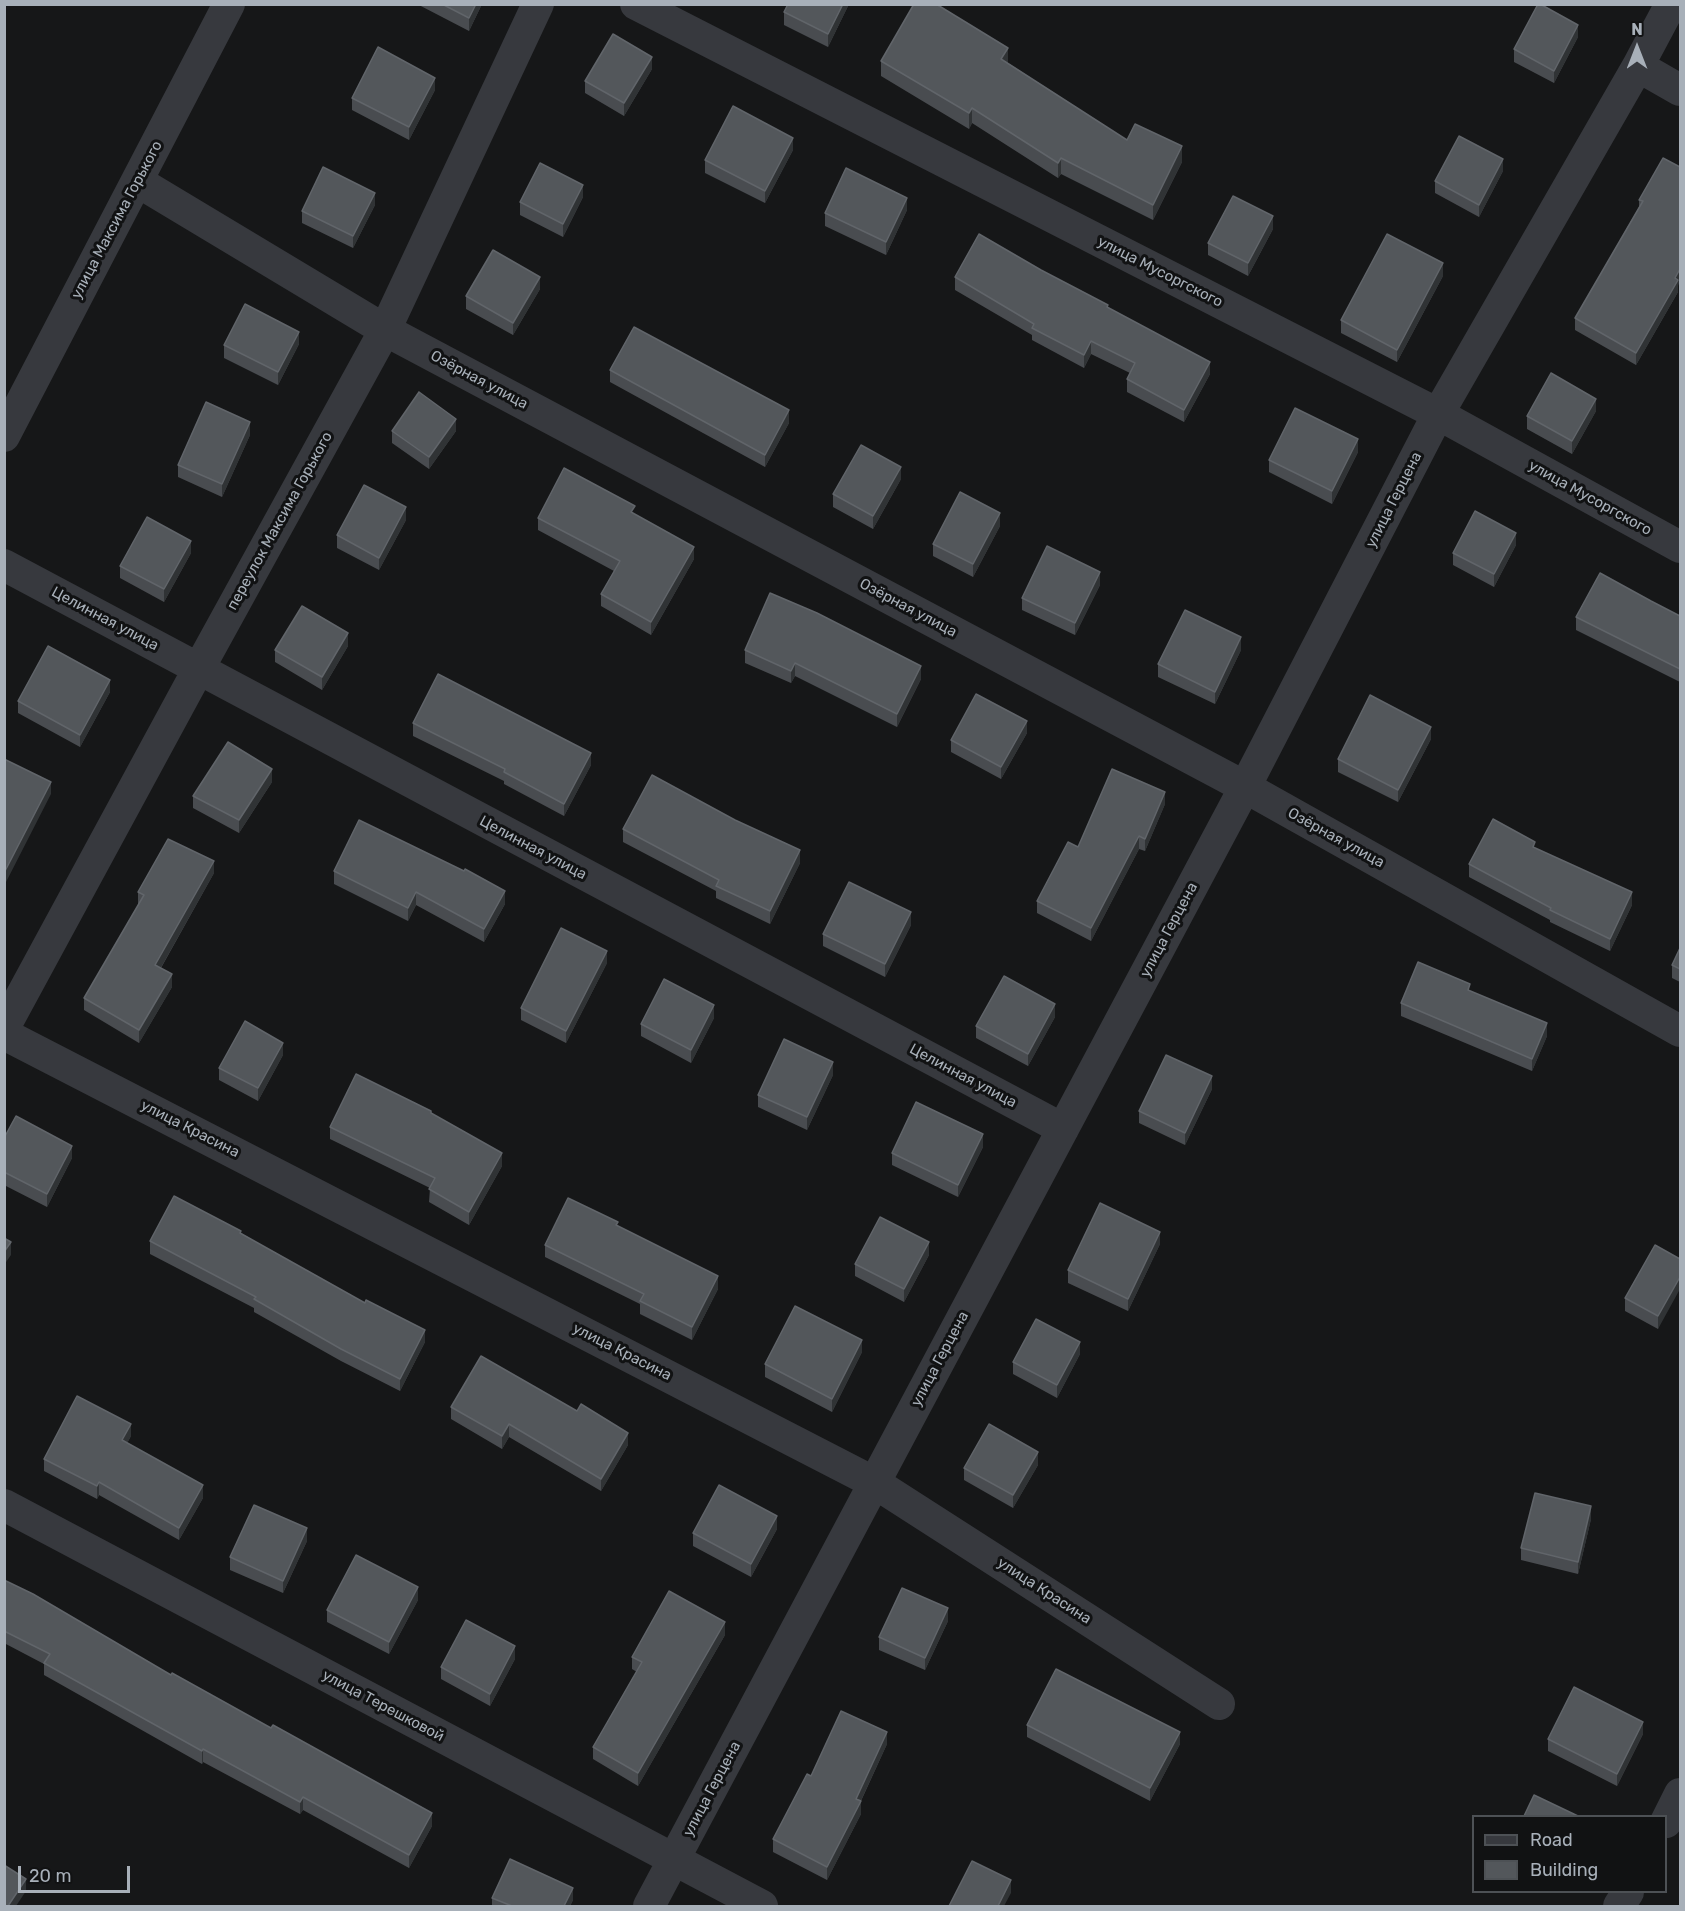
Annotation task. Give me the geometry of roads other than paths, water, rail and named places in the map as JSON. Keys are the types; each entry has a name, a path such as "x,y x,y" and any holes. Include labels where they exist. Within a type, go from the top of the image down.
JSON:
{"street":[{"name":"улица Максима Горького","path":"4,436 229,4"},
{"name":"переулок Максима Горького","path":"4,1028 386,330 538,4"},
{"name":"улица Мусоргского","path":"636,4 1438,414 1680,548"},
{"name":"улица Герцена","path":"650,1906 1245,787 1438,414 1638,66 1671,4"},
{"path":"1638,66 1680,90"},
{"name":"Озёрная улица","path":"137,182 386,330 1245,787 1680,1031"},
{"name":"Целинная улица","path":"4,565 1063,1129"},
{"name":"улица Красина","path":"4,1034 875,1483 1219,1704"},
{"name":"улица Терешковой","path":"4,1505 762,1906"},
{"path":"1667,1818 1680,1794"},
{"path":"1619,1906 1627,1893"}]}
